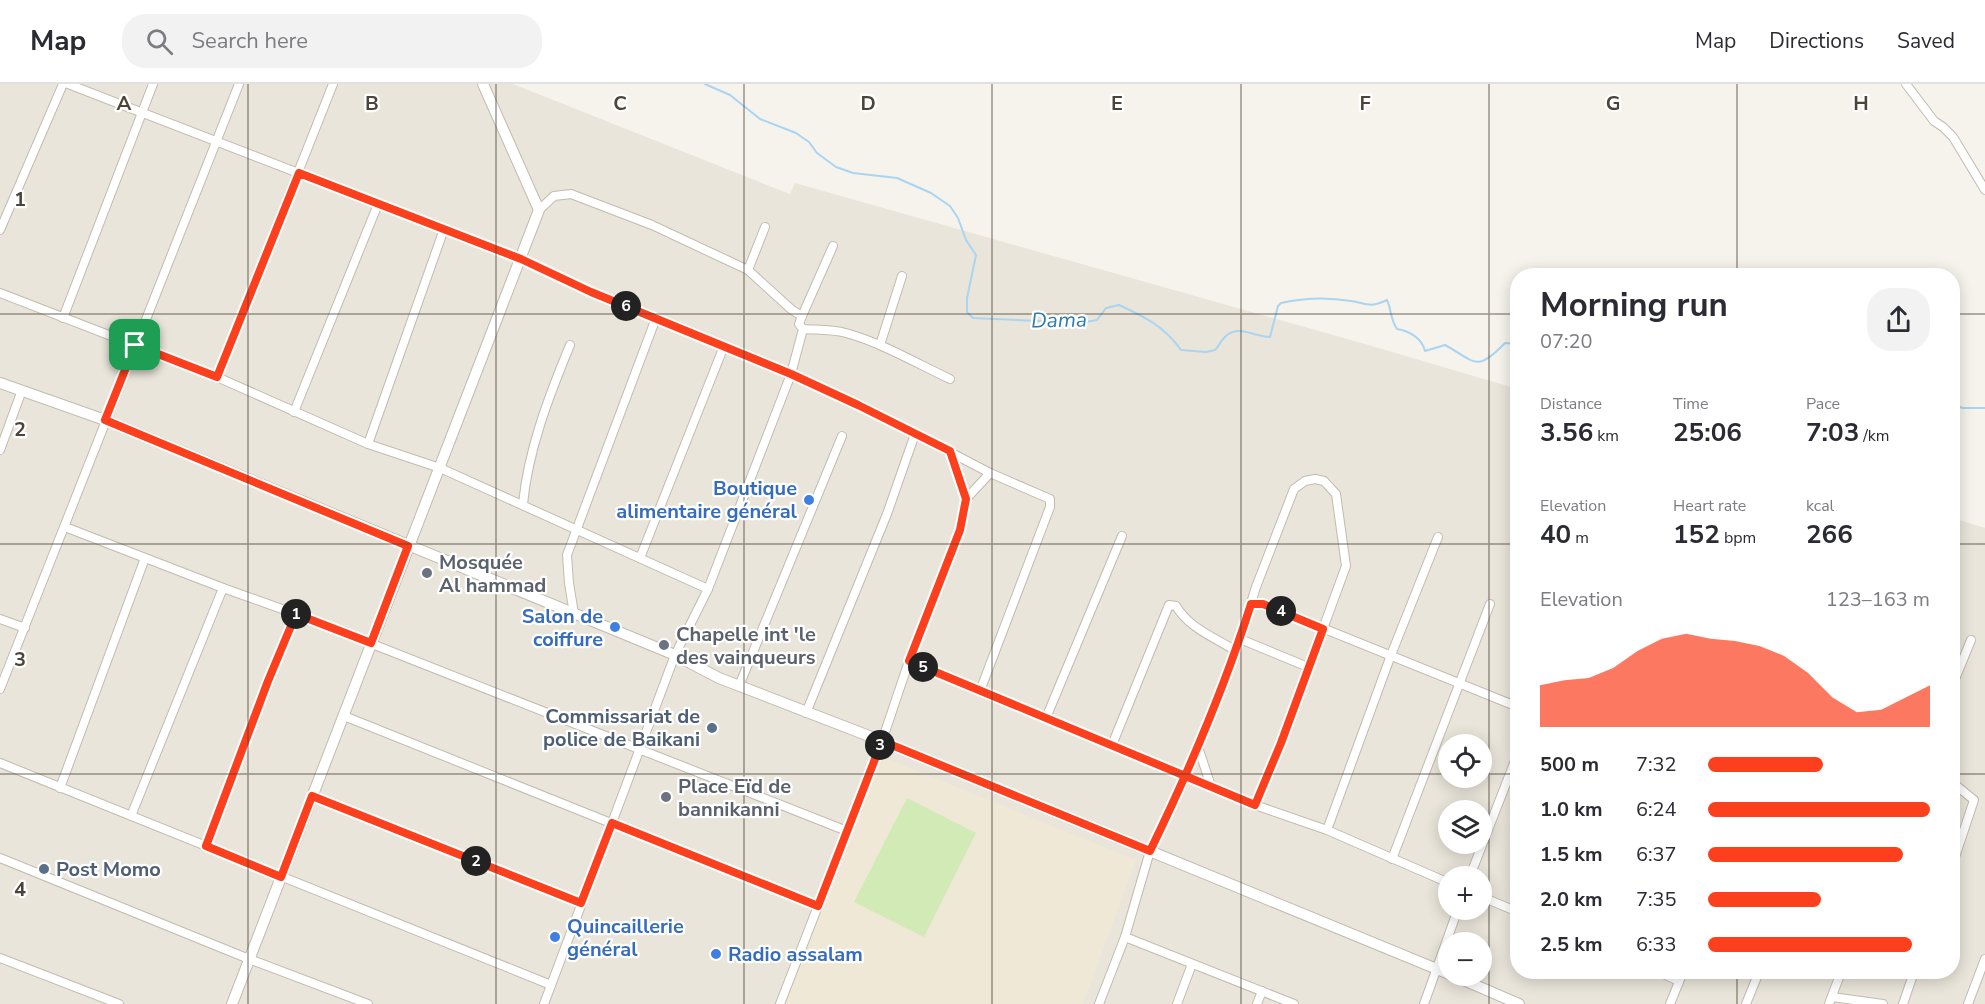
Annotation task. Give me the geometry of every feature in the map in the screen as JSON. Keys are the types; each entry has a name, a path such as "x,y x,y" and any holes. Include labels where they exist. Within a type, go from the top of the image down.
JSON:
{"street":[{"path":"0,230 63,84"},
{"path":"68,84 521,259 591,292 791,374 1050,499 1052,502 980,691"},
{"path":"63,318 153,84"},
{"path":"0,689 239,84"},
{"path":"217,377 333,84"},
{"path":"483,84 539,210"},
{"path":"1905,84 1934,121 1953,137 1985,190"},
{"path":"232,1004 539,210 554,196 571,194 652,225 748,270 792,310 802,316"},
{"path":"294,412 378,204"},
{"path":"748,270 765,227"},
{"path":"368,444 444,229"},
{"path":"803,329 799,324 833,246"},
{"path":"880,345 902,276"},
{"path":"0,293 217,377 368,444 440,468 708,589"},
{"path":"574,614 568,583 567,555 656,318"},
{"path":"803,329 823,329 845,333 880,345 950,379"},
{"path":"544,1004 675,655 708,589 791,374 803,329"},
{"path":"523,504 528,467 554,384 570,345"},
{"path":"640,558 724,346"},
{"path":"0,383 105,420 675,655 739,686 882,741 1437,969"},
{"path":"0,450 22,390"},
{"path":"806,713 887,514 915,434"},
{"path":"739,686 842,436"},
{"path":"780,1004 882,741 909,661 960,530 966,499 950,451"},
{"path":"966,499 990,472"},
{"path":"1099,1004 1125,937 1150,851 1198,747 1236,651 1294,489 1305,481 1315,479 1324,481 1336,494 1346,566 1281,743 1255,805"},
{"path":"65,527 371,643 847,831"},
{"path":"1046,718 1122,536"},
{"path":"1326,830 1438,537"},
{"path":"60,788 145,558"},
{"path":"131,816 223,588"},
{"path":"1251,604 1263,604 1510,705"},
{"path":"1392,859 1490,604"},
{"path":"1112,746 1169,605 1176,606 1182,617 1195,627 1236,651"},
{"path":"206,846 268,681 296,614"},
{"path":"0,619 24,628"},
{"path":"1239,639 1308,667"},
{"path":"1960,667 1971,640"},
{"path":"909,661 1255,805 1326,830 1438,878"},
{"path":"344,716 818,906"},
{"path":"1198,747 1211,786"},
{"path":"0,763 551,985"},
{"path":"1474,866 1510,774"},
{"path":"1960,789 1974,800 1960,842"},
{"path":"312,796 581,903"},
{"path":"0,858 249,959 368,1004"},
{"path":"1492,901 1510,909"},
{"path":"1424,1004 1454,920"},
{"path":"1125,937 1294,1004"},
{"path":"0,958 119,1004"},
{"path":"1968,1004 1985,959"},
{"path":"1177,1004 1192,964"},
{"path":"1670,1004 1680,979"},
{"path":"1746,1004 1756,979"},
{"path":"1838,979 1830,1001 1883,1004"},
{"path":"1903,1004 1912,979"},
{"path":"1478,986 1519,1004"},
{"path":"1257,1004 1262,992"}],"shaded area":[{"path":"0,84 513,84 790,194 795,183 1510,387 1510,979 1960,979 1960,520 1985,528 1985,1004 0,1004"},
{"path":"880,756 1136,860 1083,1004 783,1004"}],"green space":[{"path":"907,798 976,833 924,937 854,902"}],"waterway":[{"name":"Dama","path":"705,84 730,95 760,119 796,133 836,167 853,173 897,178 931,193 950,206 958,218 966,240 976,255 967,298 967,312 973,318 1080,323 1097,320 1106,308 1119,305 1153,323 1181,350 1206,352 1215,350 1224,338 1234,332 1240,331 1270,337 1278,306 1281,303 1325,299 1373,305 1387,300 1397,329 1414,336 1421,342 1425,351 1445,345 1476,362 1488,358 1505,343 1510,343"},
{"name":"Dama","path":"1960,407 1985,408"}],"place":[{"name":"Boutique alimentaire général","path":"809,500"},
{"name":"Mosquée Al hammad","path":"427,573"},
{"name":"Salon de coiffure","path":"615,627"},
{"name":"Chapelle int 'le des vainqueurs","path":"664,645"},
{"name":"Commissariat de police de Baikani","path":"712,728"},
{"name":"Place Eïd de bannikanni","path":"666,797"},
{"name":"Post Momo","path":"44,869"},
{"name":"Quincaillerie général","path":"555,937"},
{"name":"Radio assalam","path":"716,954"}],"route":[{"path":"135,345 105,420 408,546 371,643 296,614 268,681 206,846 281,877 312,796 581,903 612,823 818,906 882,741 1150,851 1186,776 1236,651 1251,604 1263,604 1323,629 1281,743 1255,805 1211,786 1186,776 1112,746 909,661 960,530 966,499 950,451 791,374 591,292 521,259 299,173 217,377 135,345"}]}
